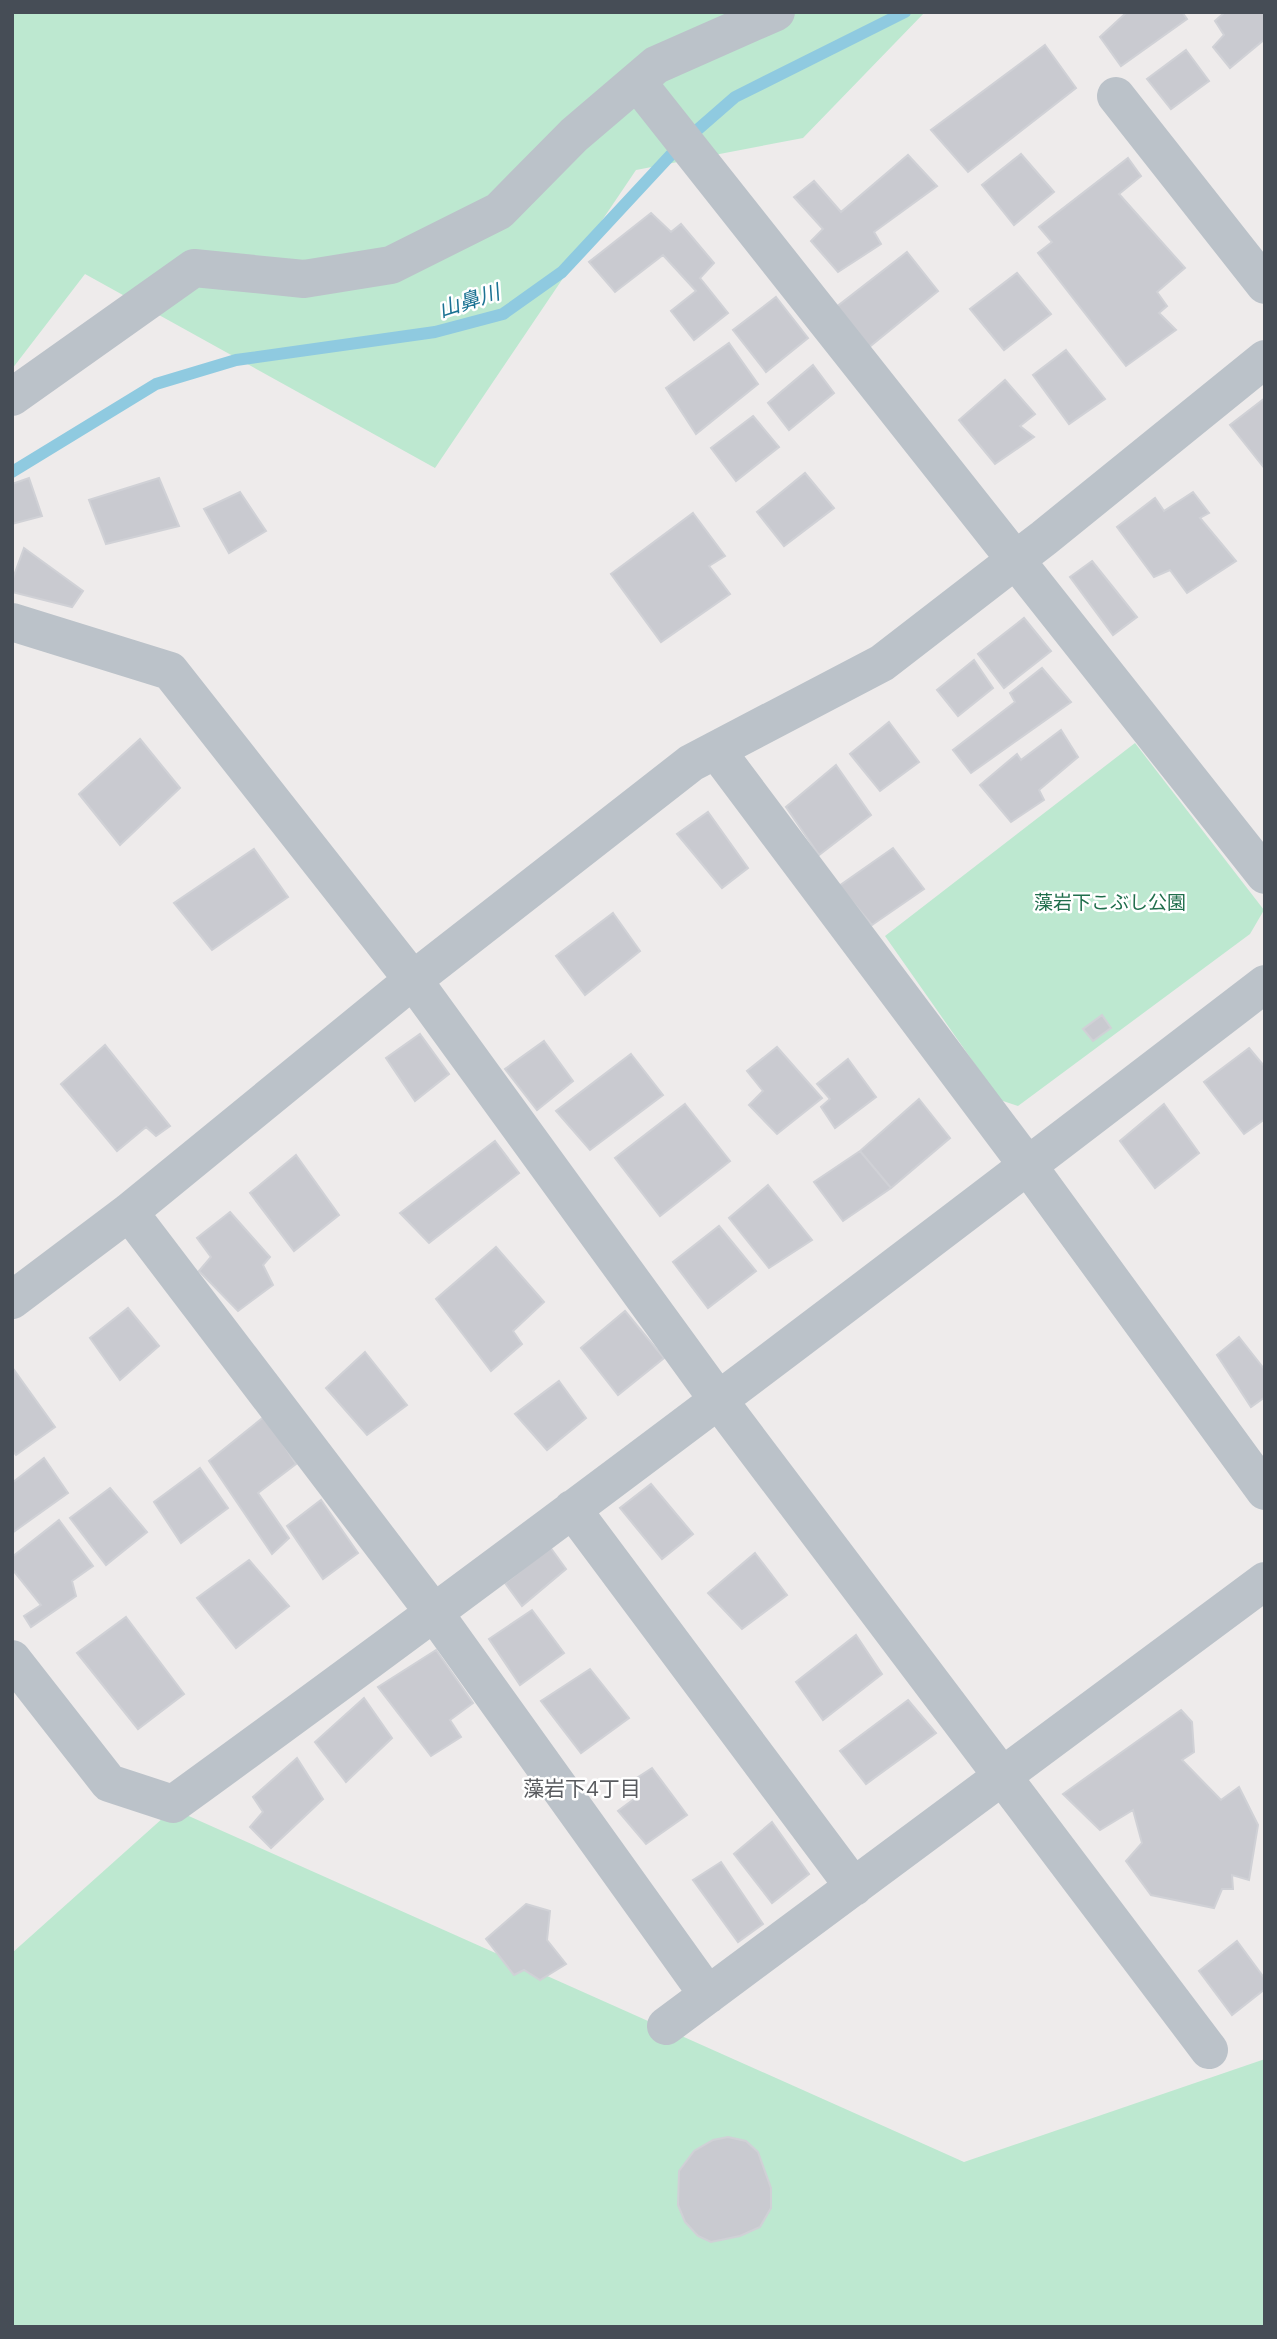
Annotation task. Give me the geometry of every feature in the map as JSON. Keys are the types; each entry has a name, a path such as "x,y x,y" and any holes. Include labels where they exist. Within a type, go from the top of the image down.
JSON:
{"street":[{"path":"12,397 194,268 304,279 391,265 499,211 574,135 656,65 776,12"},
{"path":"637,82 1265,875"},
{"path":"1116,96 1265,285"},
{"path":"12,1300 129,1212 413,980 691,763 882,663 1044,538 1265,359"},
{"path":"12,622 170,671 413,980 719,1401 1209,2050"},
{"path":"716,750 1028,1166 1265,1491"},
{"path":"12,1659 109,1783 173,1804 435,1614 719,1401 1265,984"},
{"path":"129,1212 435,1614 708,1995"},
{"path":"572,1509 854,1887"},
{"path":"666,2026 1265,1581"}],"green space":[{"path":"12,12 925,12 803,138 636,170 435,468 85,274 12,369"},
{"name":"藻岩下こぶし公園","path":"1135,743 1264,910 1250,934 1018,1106 1000,1100 885,936"},
{"path":"173,1809 964,2162 1265,2059 1265,2327 12,2327 12,1953"}],"building":[{"path":"1127,12 1182,12 1187,19 1121,66 1100,37"},
{"path":"1225,12 1265,12 1265,39 1230,68 1213,47 1224,35 1215,21"},
{"path":"1045,45 1076,88 968,172 931,130"},
{"path":"1186,50 1209,81 1171,109 1147,79"},
{"path":"1021,154 1054,192 1014,225 982,185"},
{"path":"908,155 937,186 874,232 881,244 838,272 811,241 823,229 794,197 814,181 841,212"},
{"path":"1128,158 1141,176 1119,194 1185,268 1157,292 1167,306 1159,313 1176,330 1126,366 1038,253 1052,242 1039,227"},
{"path":"651,213 671,232 681,224 714,263 700,278 728,313 694,340 671,311 696,291 663,255 615,292 589,262"},
{"path":"907,252 938,291 868,348 835,308"},
{"path":"1017,273 1051,314 1004,350 970,309"},
{"path":"776,297 808,338 766,372 733,330"},
{"path":"729,343 758,384 696,434 666,388"},
{"path":"1066,350 1105,399 1069,424 1033,375"},
{"path":"813,365 834,393 789,430 768,403"},
{"path":"1005,380 1035,414 1020,426 1034,437 995,464 959,420"},
{"path":"1265,398 1265,469 1230,425"},
{"path":"753,416 779,447 736,481 711,448"},
{"path":"805,473 834,508 784,546 757,512"},
{"path":"29,478 42,516 12,524 12,484"},
{"path":"159,478 179,526 106,544 89,500"},
{"path":"240,492 266,531 229,553 204,509"},
{"path":"1193,492 1209,513 1200,518 1236,561 1187,593 1170,570 1154,577 1117,527 1155,498 1164,511"},
{"path":"693,513 725,556 709,566 730,594 661,642 611,574"},
{"path":"24,548 83,591 72,607 12,592 12,581"},
{"path":"1092,561 1137,617 1113,635 1070,577"},
{"path":"1024,618 1051,651 1004,688 978,654"},
{"path":"974,660 993,688 958,716 937,690"},
{"path":"1042,668 1071,702 971,773 953,750 1015,702 1010,693"},
{"path":"889,722 919,762 880,791 850,754"},
{"path":"1061,730 1078,757 1039,790 1044,800 1011,822 980,785 1017,754 1021,760"},
{"path":"140,739 180,788 120,845 79,794"},
{"path":"836,765 871,815 819,855 786,807"},
{"path":"708,812 748,868 722,888 677,834"},
{"path":"893,848 924,889 872,925 839,886"},
{"path":"254,849 288,897 212,950 174,903"},
{"path":"613,913 640,951 585,995 556,956"},
{"path":"1102,1015 1111,1028 1093,1041 1083,1029"},
{"path":"420,1034 449,1074 415,1101 386,1058"},
{"path":"544,1041 573,1081 537,1110 505,1069"},
{"path":"105,1045 170,1126 156,1136 146,1127 117,1151 61,1084"},
{"path":"777,1047 822,1098 777,1134 749,1105 763,1091 747,1071"},
{"path":"1249,1048 1265,1067 1265,1119 1244,1134 1204,1082"},
{"path":"631,1054 663,1095 590,1150 556,1111"},
{"path":"848,1059 876,1097 835,1128 821,1107 830,1099 817,1084"},
{"path":"919,1099 950,1138 891,1188 860,1151"},
{"path":"685,1104 730,1161 660,1216 615,1158"},
{"path":"1164,1104 1199,1153 1155,1188 1120,1141"},
{"path":"495,1141 519,1173 429,1243 400,1213"},
{"path":"860,1151 891,1188 843,1221 814,1182"},
{"path":"296,1155 339,1215 294,1251 250,1193"},
{"path":"768,1185 812,1240 769,1268 729,1218"},
{"path":"230,1212 270,1257 263,1265 273,1285 238,1311 199,1271 211,1257 197,1238"},
{"path":"719,1226 756,1271 708,1308 673,1262"},
{"path":"496,1247 544,1302 513,1331 522,1344 491,1371 436,1299"},
{"path":"128,1308 159,1346 120,1380 90,1338"},
{"path":"625,1311 664,1358 618,1395 581,1348"},
{"path":"1239,1337 1265,1370 1265,1397 1251,1407 1217,1355"},
{"path":"365,1352 407,1405 367,1435 326,1388"},
{"path":"12,1367 55,1427 16,1455 12,1450"},
{"path":"559,1381 586,1418 547,1450 515,1414"},
{"path":"265,1416 296,1464 258,1493 289,1538 272,1554 209,1461"},
{"path":"44,1458 68,1493 12,1533 12,1483"},
{"path":"200,1468 228,1508 181,1543 154,1502"},
{"path":"651,1484 693,1534 662,1559 620,1508"},
{"path":"110,1488 147,1532 106,1565 70,1518"},
{"path":"321,1500 358,1553 323,1579 287,1526"},
{"path":"59,1520 93,1566 72,1581 76,1596 31,1627 24,1616 41,1605 12,1569 12,1557"},
{"path":"550,1547 566,1569 522,1606 505,1583"},
{"path":"755,1553 787,1595 742,1629 708,1593"},
{"path":"249,1560 289,1606 236,1648 197,1598"},
{"path":"532,1610 564,1653 520,1685 489,1639"},
{"path":"126,1617 184,1694 138,1729 77,1653"},
{"path":"856,1635 882,1674 823,1720 796,1682"},
{"path":"436,1650 473,1703 450,1720 461,1737 431,1756 378,1687"},
{"path":"590,1669 629,1718 581,1753 541,1701"},
{"path":"364,1698 392,1738 346,1782 315,1742"},
{"path":"908,1700 936,1733 866,1784 840,1751"},
{"path":"1181,1710 1192,1722 1194,1752 1182,1760 1221,1800 1239,1787 1258,1825 1249,1880 1232,1875 1233,1889 1222,1889 1214,1908 1151,1895 1126,1861 1142,1843 1133,1810 1100,1830 1063,1794"},
{"path":"297,1758 323,1799 271,1848 250,1827 263,1812 253,1797"},
{"path":"652,1768 687,1815 646,1844 618,1811 638,1796 629,1783"},
{"path":"772,1822 809,1874 772,1903 734,1854"},
{"path":"721,1862 763,1924 738,1942 693,1880"},
{"path":"526,1904 550,1911 547,1940 566,1964 540,1980 524,1970 514,1975 486,1939"},
{"path":"1237,1941 1265,1979 1265,1989 1232,2015 1199,1971"},
{"path":"728,2137 746,2141 758,2152 771,2188 771,2208 760,2227 740,2236 711,2242 698,2236 685,2222 678,2205 679,2171 694,2151 713,2140"}],"waterway":[{"name":"山鼻川","path":"12,472 156,384 236,360 435,332 503,314 562,272 680,145 735,97 905,12"}],"district":[{"name":"藻岩下4丁目","path":"582,1789"}]}
